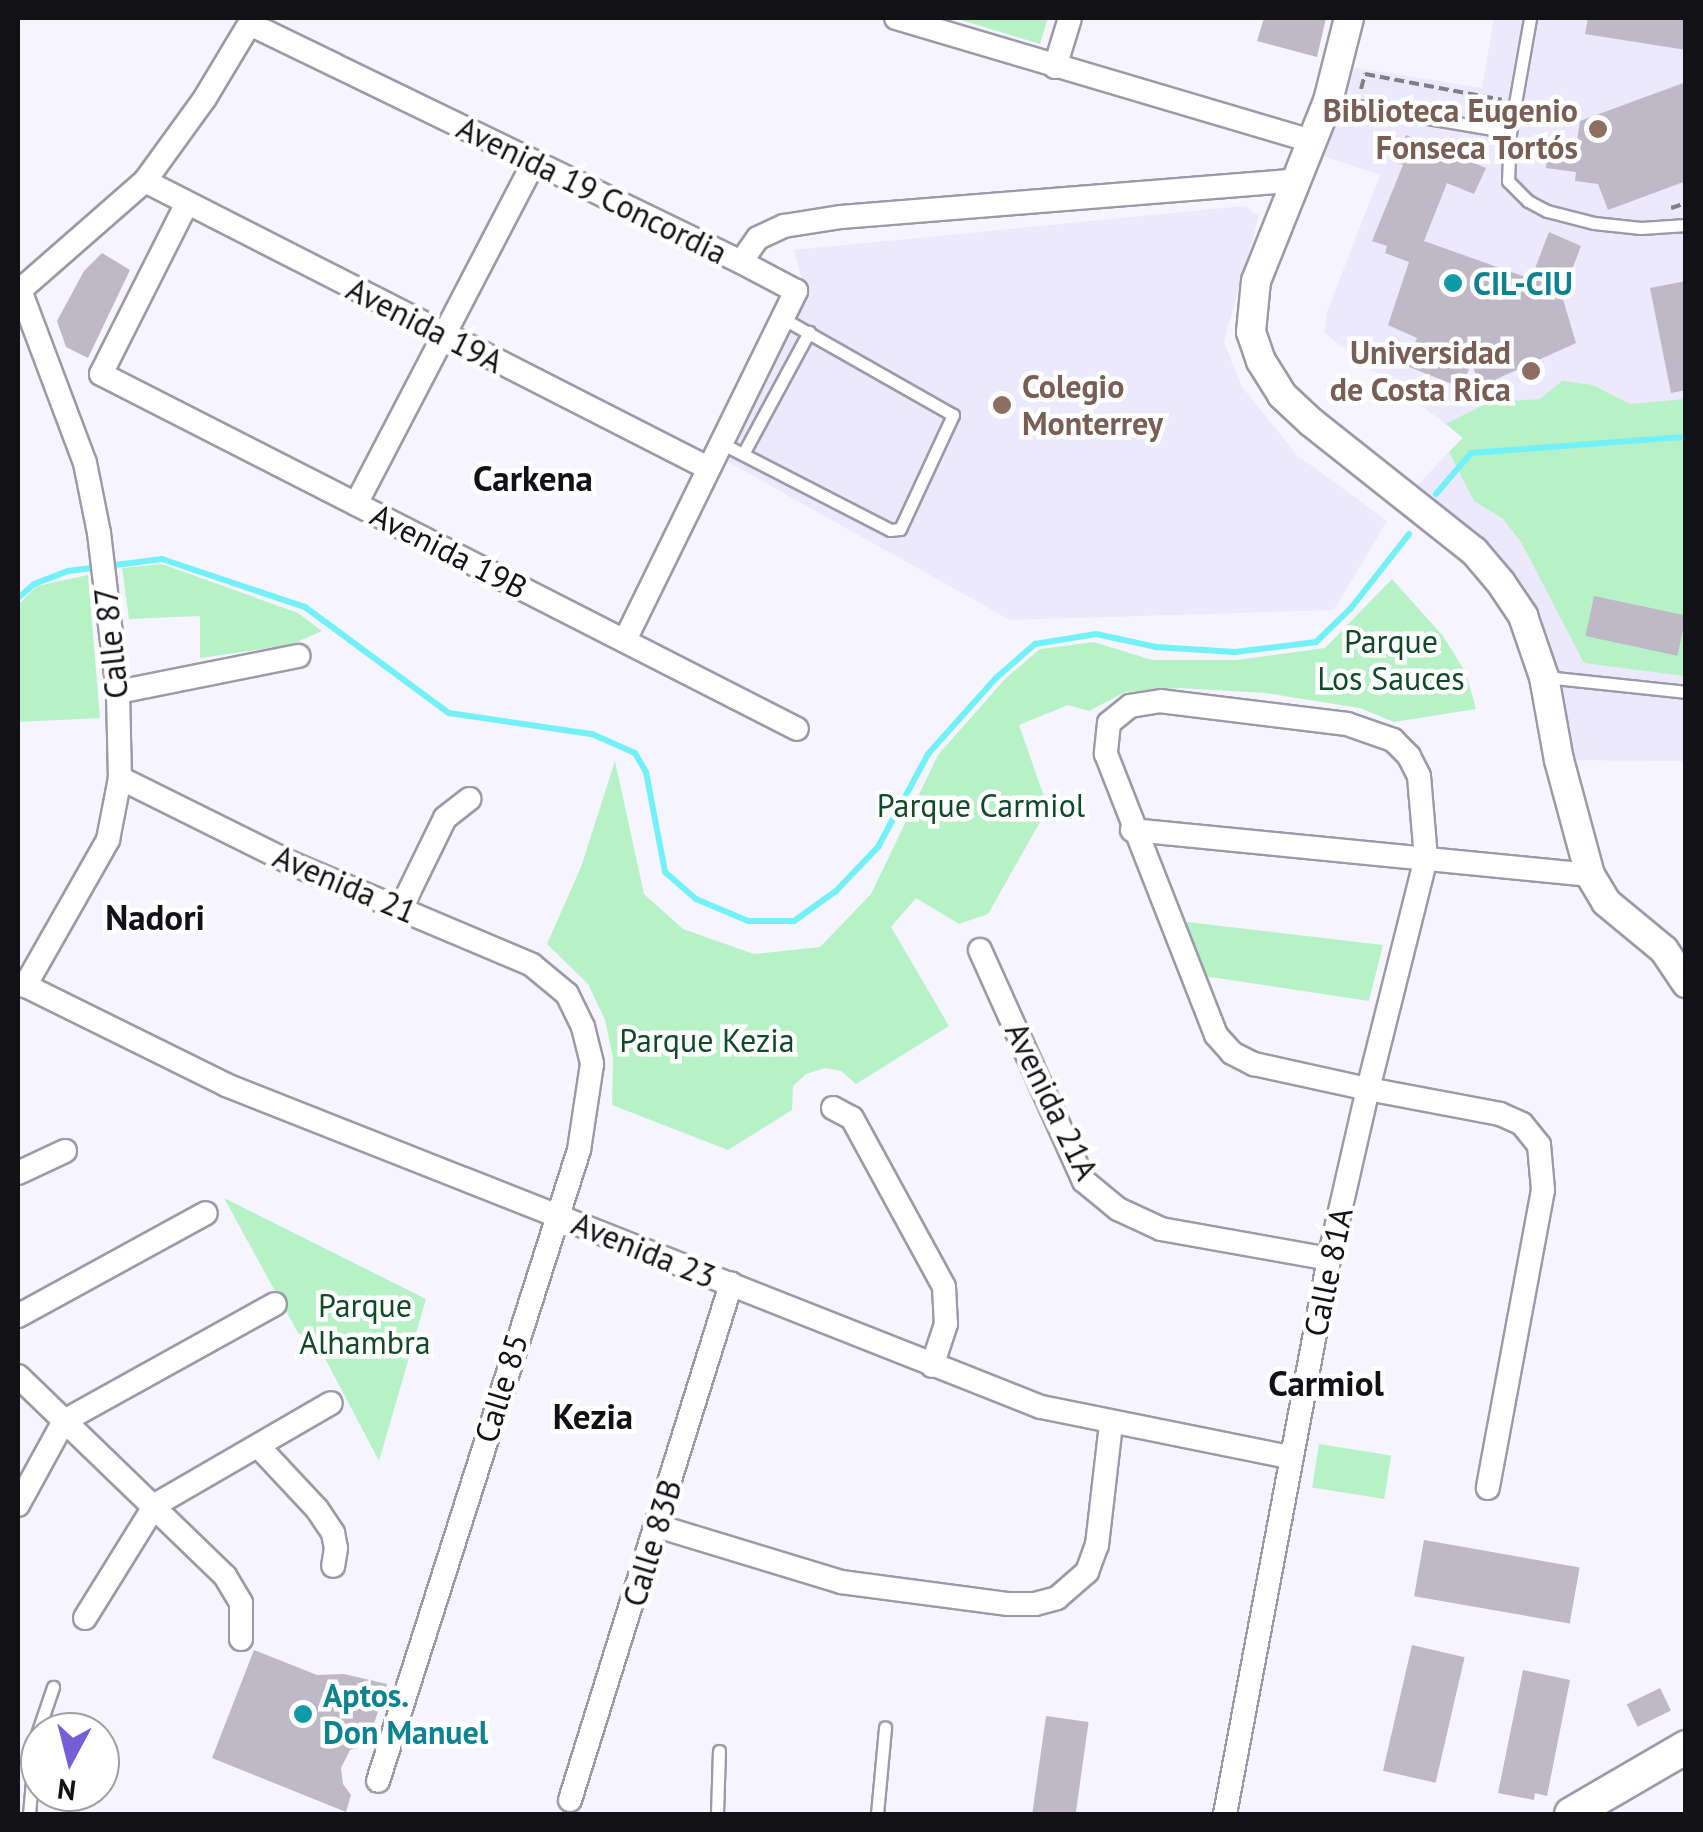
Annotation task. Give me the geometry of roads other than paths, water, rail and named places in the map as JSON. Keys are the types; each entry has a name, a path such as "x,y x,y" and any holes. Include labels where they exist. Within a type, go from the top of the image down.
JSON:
{"main road":[{"path":"1570,1814 1686,1747"}],"street":[{"path":"896,18 1312,140"},
{"path":"1054,67 1070,18"},
{"path":"1349,18 1328,101 1256,281 1251,332 1261,362 1282,395 1311,422 1474,551 1523,616 1544,677 1559,760 1590,875 1606,902 1664,950 1686,982"},
{"path":"19,291 145,181 252,20"},
{"name":"Avenida 19 Concordia","path":"252,20 741,262 758,238 784,226 841,217 1298,180"},
{"path":"356,504 534,162"},
{"name":"Avenida 19A","path":"145,181 706,467"},
{"name":"Avenida 19B","path":"186,205 100,374 797,729"},
{"path":"625,640 706,467 796,291 741,262"},
{"name":"Calle 87","path":"19,291 84,463 100,532 118,692 120,778 108,840 21,984"},
{"path":"118,692 298,656"},
{"name":"Calle 81A","path":"1132,830 1106,754 1105,738 1117,713 1161,701 1346,724 1393,740 1409,756 1418,776 1426,858 1330,1259 1224,1814"},
{"name":"Avenida 21","path":"120,778 290,864 532,964 568,994"},
{"path":"402,908 445,818 469,799"},
{"path":"1488,1488 1544,1190 1539,1145 1522,1124 1500,1114 1254,1064 1232,1052 1216,1036 1204,1011 1132,830 1590,875"},
{"name":"Avenida 21A","path":"980,950 1084,1181 1118,1210 1161,1229 1330,1259"},
{"name":"Avenida 23","path":"21,984 226,1085 1041,1407 1290,1457"},
{"name":"Calle 85","path":"378,1780 555,1215 579,1150 592,1064 583,1027 568,994"},
{"path":"833,1108 852,1118 944,1287 946,1324 932,1366"},
{"path":"18,1173 65,1151"},
{"path":"18,1316 206,1213"},
{"name":"Calle 83B","path":"570,1800 731,1284"},
{"path":"18,1505 64,1422 275,1304"},
{"path":"18,1376 225,1576 241,1603 241,1639"},
{"path":"85,1618 155,1506 331,1403"},
{"path":"657,1526 841,1582 1009,1604 1057,1598 1087,1572 1097,1544 1111,1424"},
{"path":"258,1446 318,1509 336,1548 332,1566"}],"lane":[{"path":"1530,18 1510,132 1508,181 1528,201 1594,223 1641,228 1686,225"},
{"path":"1328,101 1510,132"},
{"path":"719,442 890,530 900,528 953,415 782,318"},
{"path":"743,454 809,332"},
{"path":"1544,677 1686,692"},
{"path":"29,1814 36,1737 53,1687"},
{"path":"877,1814 885,1727"},
{"path":"716,1814 719,1751"}],"waterway":[{"path":"1436,494 1471,453 1686,437"},
{"path":"18,598 34,584 68,571 162,559 305,607 449,713 592,734 635,753 646,772 665,872 696,899 748,921 794,921 836,891 878,847 928,754 996,678 1035,644 1096,634 1156,647 1235,652 1316,642 1351,608 1409,534"}],"place":[{"name":"Biblioteca Eugenio Fonseca Tortós","path":"1598,129"},
{"name":"CIL-CIU","path":"1453,283"},
{"name":"Universidad de Costa Rica","path":"1531,371"},
{"name":"Colegio Monterrey","path":"1002,405"},
{"name":"Aptos. Don Manuel","path":"303,1714"}],"district":[{"name":"Carkena","path":"533,478"},
{"name":"Nadori","path":"155,917"},
{"name":"Carmiol","path":"1326,1383"},
{"name":"Kezia","path":"593,1416"}],"park label":[{"name":"Parque Los Sauces","path":"1391,660"},
{"name":"Parque Carmiol","path":"981,805"},
{"name":"Parque Kezia","path":"707,1040"},
{"name":"Parque Alhambra","path":"365,1324"}]}
